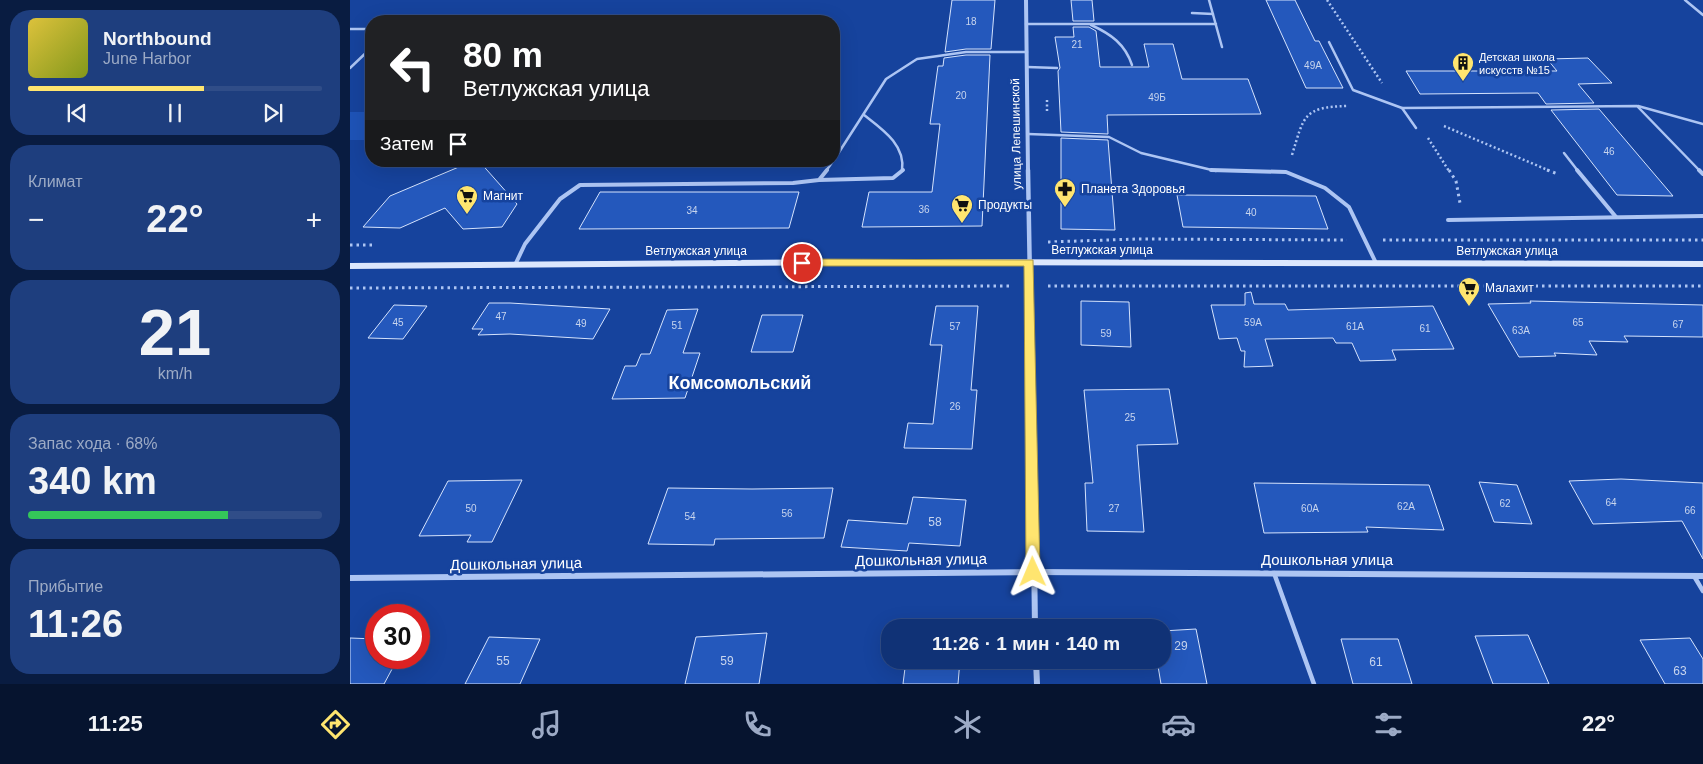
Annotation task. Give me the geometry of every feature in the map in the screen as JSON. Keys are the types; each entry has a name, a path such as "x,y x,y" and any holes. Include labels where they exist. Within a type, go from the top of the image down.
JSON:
{"main road":[{"name":"Ветлужская улица","path":"350,266 1029,263 1703,264"}],"street":[{"name":"улица Лепешинской","path":"1026,0 1035,619"},
{"name":"Дошкольная улица","path":"350,578 1033,572 1703,576"},
{"path":"1036,669 1037,684"}],"lane":[{"path":"1209,0 1222,47"},
{"path":"1686,0 1703,15"},
{"path":"1192,13 1213,14"},
{"path":"1026,24 1216,24"},
{"path":"1089,24 1107,32 1128,51 1132,65"},
{"path":"350,29 365,29"},
{"path":"1329,42 1353,90 1402,108 1637,106 1703,124"},
{"path":"840,151 886,79 917,59 966,52 1027,52"},
{"path":"350,68 365,54"},
{"path":"1027,67 1057,68"},
{"path":"1637,106 1703,174"},
{"path":"1402,108 1416,128"},
{"path":"515,264 525,244 560,199 580,185 793,183 820,180 893,178 903,170 900,149 886,132 864,115"},
{"path":"1028,134 1109,137 1141,153 1217,171 1286,172 1325,188 1349,207 1376,264"},
{"path":"1564,153 1616,217"},
{"path":"820,180 829,167"},
{"path":"1448,220 1703,216"},
{"path":"1274,572 1314,684"},
{"path":"1694,576 1703,590"}],"path":[{"path":"1327,0 1393,102 1402,108"},
{"path":"1286,172 1304,116 1317,107 1354,106"},
{"path":"1438,123 1593,189"},
{"path":"1426,135 1456,181 1466,240"},
{"path":"1138,239 1703,240"}],"shaded area":[{"path":"350,112 365,112 365,140 350,140"}],"building":[{"path":"952,0 995,0 991,49 966,49 945,52"},
{"path":"1071,0 1092,0 1094,21 1073,21"},
{"path":"1266,0 1295,0 1315,41 1319,41 1343,88 1306,88"},
{"path":"1073,27 1089,27 1096,31 1100,67 1149,67 1144,44 1173,44 1182,79 1248,79 1261,114 1107,115 1108,134 1061,132 1058,71 1060,68 1055,37 1074,37"},
{"path":"966,55 990,55 982,226 862,227 869,192 932,192 940,124 930,124 938,66 943,66 944,58"},
{"path":"1588,58 1612,83 1578,84 1594,103 1546,104 1538,93 1420,94 1406,71 1557,71 1547,59"},
{"path":"1599,109 1673,196 1617,195 1551,110"},
{"path":"1061,138 1108,140 1115,230 1061,229"},
{"path":"459,167 484,167 517,204 502,227 463,229 445,208 400,228 363,227 390,196"},
{"path":"600,192 799,192 789,228 579,229"},
{"path":"1177,195 1316,196 1328,229 1183,227"},
{"path":"1251,292 1254,304 1285,304 1288,310 1433,306 1454,349 1392,350 1396,360 1360,361 1352,343 1336,343 1333,338 1265,339 1273,366 1244,367 1245,351 1241,351 1237,338 1219,339 1211,305 1245,305 1245,293"},
{"path":"1081,301 1129,302 1131,347 1081,345"},
{"path":"1530,301 1703,305 1703,337 1624,336 1628,342 1589,341 1597,355 1554,353 1556,356 1519,357 1488,304 1531,303"},
{"path":"489,303 610,309 593,339 510,334 478,335 483,329 472,329"},
{"path":"394,305 427,306 403,339 368,338"},
{"path":"936,306 978,306 971,390 977,390 972,449 904,448 908,423 933,424 942,345 930,345"},
{"path":"698,309 683,353 700,353 685,398 612,399 625,366 636,366 641,354 650,354 667,310"},
{"path":"762,315 803,315 793,352 751,352"},
{"path":"1169,389 1178,444 1137,445 1144,532 1087,531 1085,483 1093,483 1084,390"},
{"path":"1621,479 1703,483 1703,559 1682,521 1593,524 1569,481"},
{"path":"522,480 492,542 467,542 471,535 419,536 448,481"},
{"path":"1479,482 1517,485 1532,524 1494,522"},
{"path":"1254,483 1429,485 1444,530 1366,527 1368,532 1264,533"},
{"path":"668,488 833,488 824,538 715,539 714,545 648,544"},
{"path":"913,497 966,500 960,546 909,543 907,551 841,547 848,520 907,524"},
{"path":"1196,629 1207,684 1161,684 1158,669 1171,669 1171,630"},
{"path":"767,633 759,684 685,684 696,637"},
{"path":"1528,635 1549,684 1493,684 1475,636"},
{"path":"489,637 540,639 520,684 465,684"},
{"path":"350,638 365,639 365,669 392,669 384,684 350,684"},
{"path":"1690,638 1703,659 1703,684 1665,684 1640,640"},
{"path":"1341,639 1398,639 1412,684 1353,684"},
{"path":"905,669 959,669 958,684 903,684"}],"place":[{"name":"Детская школа искусств №15","path":"1463,82"},
{"name":"Планета Здоровья","path":"1065,208"},
{"name":"Магнит","path":"467,215"},
{"name":"Продукты","path":"962,224"},
{"name":"Малахит","path":"1469,307"}],"district":[{"name":"Комсомольский","path":"740,383"}],"route":[{"path":"802,263 1029,263 1033,572"}]}
